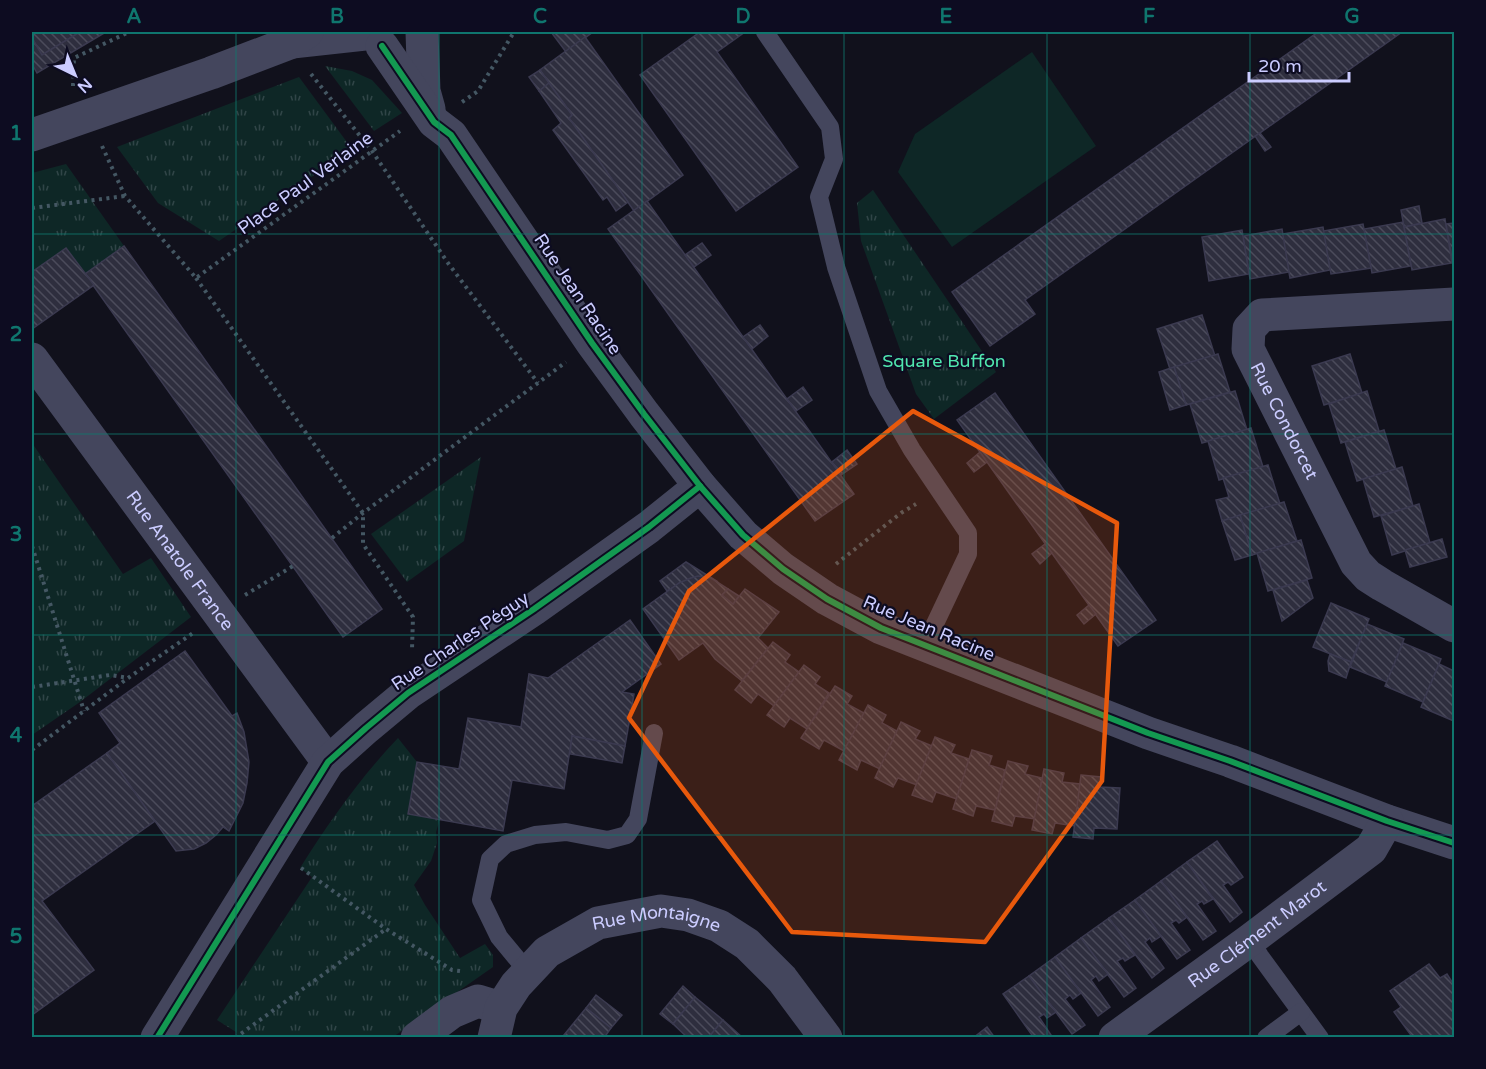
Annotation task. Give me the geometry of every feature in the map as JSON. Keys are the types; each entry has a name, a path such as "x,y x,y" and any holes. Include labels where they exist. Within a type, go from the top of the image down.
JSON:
{"street":[{"path":"32,135 211,73 299,37 370,37 400,41 416,32"},
{"name":"Rue Jean Racine","path":"422,32 424,91 434,122"},
{"name":"Rue Jean Racine","path":"370,37 434,122 451,135 592,343 644,414 700,486 743,535 783,568 827,599 881,628 1148,733 1230,761 1387,821 1455,843"},
{"name":"Rue Condorcet","path":"1455,304 1262,315 1250,329 1248,349 1356,563 1368,576 1382,585 1455,626"},
{"name":"Rue Anatole France","path":"32,359 42,395 219,613 328,762"},
{"name":"Rue Charles Péguy","path":"158,1038 328,762 408,693 534,609 649,527 700,486"},
{"name":"Rue Clément Marot","path":"1115,1038 1371,849 1387,821"},
{"name":"Rue Montaigne","path":"497,1023 516,985 547,952 598,923 661,911 688,915 719,926 747,944 782,979 826,1038"},
{"path":"417,1038 452,1012 478,1001 497,1023"}],"lane":[{"path":"765,32 830,127 834,159 819,197 836,267 878,391 912,450 968,533 968,554 926,645"},
{"path":"528,972 500,937 481,900 490,859 506,844 535,835 566,832 608,840 627,835 638,819 654,733"},
{"path":"1250,940 1320,1038"},
{"path":"1266,1038 1301,1011"}],"path":[{"path":"129,32 74,58 73,97 88,116 125,196 196,278 363,513 363,544 413,617 411,648 429,680"},
{"path":"434,122 478,91 514,32"},
{"path":"299,37 309,71 372,151 448,263 538,382"},
{"path":"32,208 125,196"},
{"path":"332,538 592,343"},
{"path":"832,567 901,513 939,489"},
{"path":"32,546 84,711"},
{"path":"32,750 234,602 293,566"},
{"path":"32,687 110,675 128,678"},
{"path":"278,844 300,868 386,929 452,970 469,972 506,946"},
{"path":"235,1038 386,929"}],"highlighted area":[{"path":"913,411 1117,523 1102,781 985,942 792,932 629,718 689,591"}],"green space":[{"path":"1032,52 1096,146 952,247 898,172 915,134"},
{"path":"325,66 352,71 372,80 402,113 374,131"},
{"path":"299,77 352,149 219,241 158,203 117,147"},
{"path":"66,164 124,246 85,274 66,248 32,272 32,173"},
{"name":"Square Buffon","path":"873,190 996,372 934,419 916,394 861,241 857,203"},
{"path":"32,443 123,574 151,558 191,617 80,702 32,735"},
{"path":"481,457 464,541 407,582 371,534"},
{"path":"398,738 417,762 408,814 440,819 436,832 437,843 431,861 414,885 460,958 485,944 493,955 493,967 393,1037 238,1037 236,1032 217,1020 312,877 300,868 358,785"}],"building":[{"path":"32,32 80,32 42,55 32,38"},
{"path":"80,32 106,32 37,73 32,64 32,38 42,55"},
{"path":"551,32 593,32 566,52"},
{"path":"700,32 745,32 717,52 798,167 736,211 640,75"},
{"path":"1318,32 1402,32 1025,300 1035,314 990,346 952,292"},
{"path":"585,37 683,175 634,211 569,118 572,115 540,70"},
{"path":"540,70 549,83 539,91 529,77"},
{"path":"549,83 572,115 569,118 628,202 616,211 607,197 603,200 553,130 561,123 539,91"},
{"path":"1260,133 1271,147 1265,151 1255,136"},
{"path":"647,201 854,494 815,521 608,229"},
{"path":"1419,206 1422,223 1404,227 1401,210"},
{"path":"1445,219 1452,263 1412,270 1404,227"},
{"path":"1403,222 1411,266 1372,273 1364,229"},
{"path":"1454,223 1454,269 1446,224"},
{"path":"1363,224 1371,268 1331,274 1323,231"},
{"path":"1323,227 1330,270 1290,278 1282,234"},
{"path":"1282,229 1289,272 1250,279 1243,236"},
{"path":"1242,230 1249,274 1209,281 1202,237"},
{"path":"702,243 711,255 694,267 685,255"},
{"path":"124,246 382,609 343,637 85,274"},
{"path":"66,248 94,285 32,329 32,272"},
{"path":"1202,315 1215,356 1170,369 1157,329"},
{"path":"760,325 768,336 752,349 743,337"},
{"path":"1218,354 1230,392 1186,405 1174,367"},
{"path":"1350,354 1362,393 1324,405 1312,366"},
{"path":"1174,367 1186,405 1170,410 1159,372"},
{"path":"803,387 812,400 796,411 787,399"},
{"path":"1235,391 1247,430 1202,443 1190,404"},
{"path":"1367,391 1379,431 1341,443 1329,404"},
{"path":"995,393 1156,620 1118,646 957,420"},
{"path":"1251,428 1263,467 1219,480 1208,441"},
{"path":"1384,430 1396,469 1357,481 1345,442"},
{"path":"847,450 857,464 841,475 832,462"},
{"path":"980,452 987,462 974,472 967,463"},
{"path":"1268,465 1280,504 1222,521 1216,500 1229,497 1223,478"},
{"path":"1402,467 1413,506 1374,517 1363,479"},
{"path":"1284,502 1297,541 1252,555 1240,515"},
{"path":"1419,504 1430,543 1392,555 1381,516"},
{"path":"1240,515 1252,555 1235,560 1222,521"},
{"path":"1442,539 1447,557 1410,567 1405,550"},
{"path":"1301,540 1312,578 1268,591 1257,553"},
{"path":"1045,544 1052,553 1040,564 1032,554"},
{"path":"686,562 718,582 705,577 691,578 667,591 660,581"},
{"path":"698,576 711,578 728,589 722,595 733,604 745,589 779,612 758,638 768,648 742,681 715,659 703,643 679,660 643,609 679,583"},
{"path":"1307,580 1313,598 1282,621 1273,590"},
{"path":"728,589 739,596 733,604 722,595"},
{"path":"1331,603 1369,619 1351,662 1313,647"},
{"path":"1089,605 1096,614 1084,624 1077,615"},
{"path":"630,620 661,664 622,692 634,694 625,746 572,736 564,789 512,780 503,831 408,814 417,762 459,769 468,718 521,727 529,674 548,678"},
{"path":"1367,624 1404,639 1387,682 1350,667"},
{"path":"773,642 790,655 785,662 799,672 774,706 758,694 751,703 735,690"},
{"path":"1403,643 1441,659 1423,702 1385,686"},
{"path":"185,651 232,716 237,713 244,732 249,762 243,803 229,831 223,827 206,843 194,849 176,851 107,753 120,743 99,713"},
{"path":"1330,654 1351,662 1346,678 1329,671"},
{"path":"1439,664 1454,671 1454,721 1421,707"},
{"path":"804,665 820,677 815,684 829,693 807,729 790,718 784,727 767,715"},
{"path":"835,686 852,696 847,704 864,713 844,751 824,740 819,749 801,738"},
{"path":"868,705 886,715 882,723 897,731 880,769 861,760 857,770 839,760"},
{"path":"901,722 920,731 915,739 932,746 917,785 898,778 893,787 875,778"},
{"path":"572,736 625,746 622,763 570,754"},
{"path":"935,737 955,745 951,753 969,759 957,799 936,792 932,802 912,795"},
{"path":"972,750 992,756 989,765 1005,770 995,810 976,806 973,816 953,809"},
{"path":"107,753 155,821 42,901 94,970 32,1015 32,806"},
{"path":"1008,761 1028,766 1025,774 1042,778 1035,819 1015,816 1012,826 992,821"},
{"path":"1044,769 1064,773 1062,782 1080,784 1075,826 1055,823 1052,834 1032,830"},
{"path":"1081,775 1101,777 1100,787 1120,788 1117,829 1094,828 1093,839 1073,837"},
{"path":"1217,841 1243,877 1231,885 1228,882 1223,885 1242,912 1230,922 1187,862"},
{"path":"1187,862 1213,899 1204,904 1202,901 1197,904 1216,931 1203,940 1161,881"},
{"path":"1161,881 1187,917 1179,923 1176,920 1171,923 1190,950 1177,959 1135,900"},
{"path":"1135,900 1161,936 1152,942 1150,938 1145,942 1164,968 1152,978 1109,918"},
{"path":"1109,918 1135,955 1125,961 1123,958 1117,961 1136,988 1124,997 1081,938"},
{"path":"1081,938 1108,974 1099,981 1096,976 1091,980 1110,1007 1098,1016 1055,957"},
{"path":"1055,957 1081,993 1073,999 1070,995 1065,999 1085,1025 1072,1034 1029,976"},
{"path":"1429,964 1440,978 1447,974 1454,985 1454,1038 1413,1038 1394,1012 1401,1007 1390,991"},
{"path":"1029,976 1056,1012 1047,1018 1044,1014 1039,1017 1053,1038 1034,1038 1003,994"},
{"path":"683,986 695,997 673,1024 660,1014"},
{"path":"596,995 622,1015 611,1028 586,1008"},
{"path":"695,997 723,1020 708,1038 688,1038 673,1024"},
{"path":"586,1008 611,1028 604,1038 567,1038 564,1035"},
{"path":"723,1020 743,1038 708,1038"},
{"path":"987,1027 995,1038 973,1038"}],"cycle path":[{"path":"382,46 434,122 451,135 592,343 644,414 700,486 743,535 783,569 827,599 881,628 1148,733 1230,761 1387,821 1454,843"},
{"path":"157,1038 328,762 408,693 534,609 649,527 700,486"}]}
